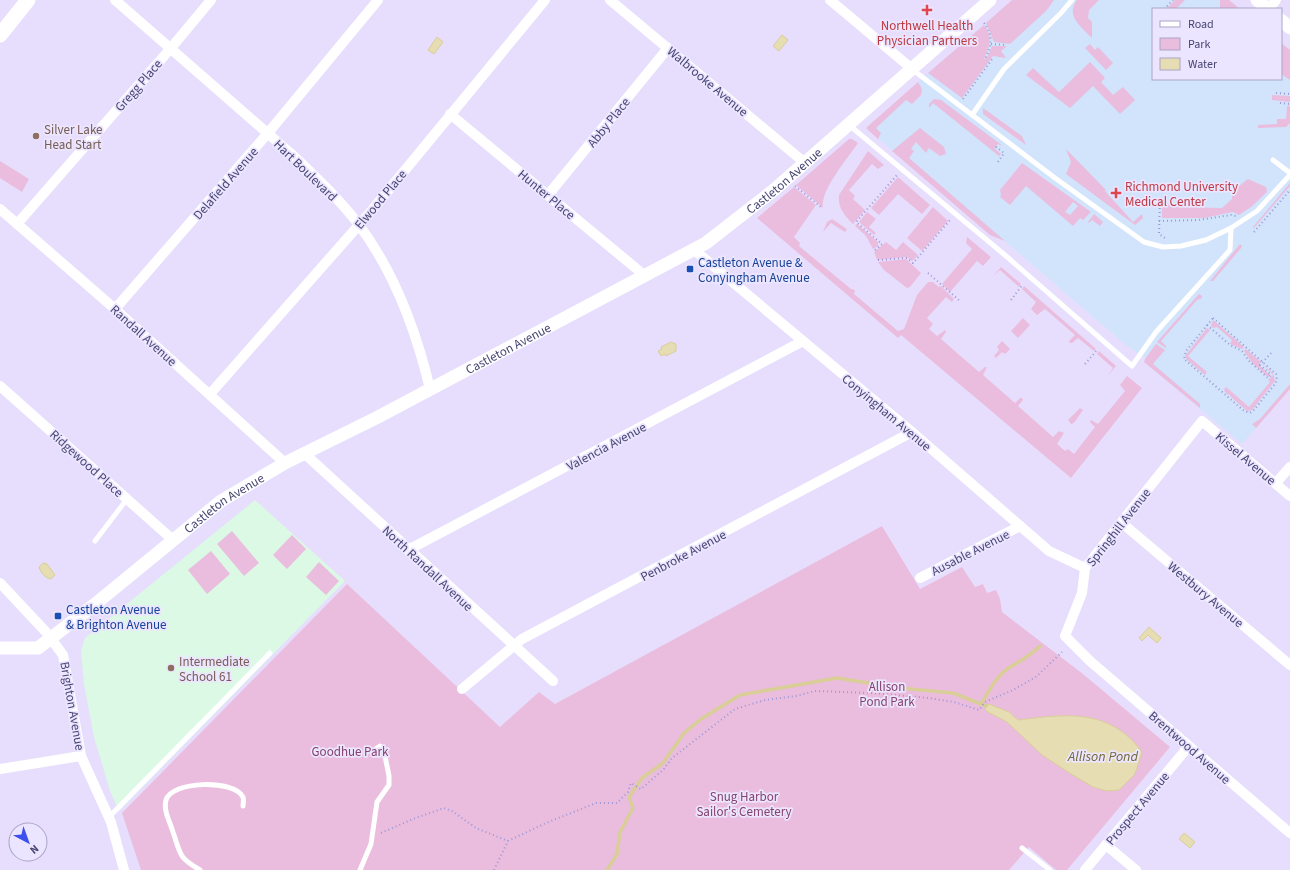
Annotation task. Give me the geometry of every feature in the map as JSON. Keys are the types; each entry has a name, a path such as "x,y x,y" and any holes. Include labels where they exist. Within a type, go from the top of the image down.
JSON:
{"main road":[{"path":"0,35 28,0"}],"street":[{"name":"Hart Boulevard","path":"115,0 318,178 359,225 385,266 403,301 420,352 430,389"},
{"name":"Gregg Place","path":"17,224 211,0"},
{"name":"Delafield Avenue","path":"115,309 268,133 378,0"},
{"name":"Elwood Place","path":"210,394 359,225 545,0"},
{"name":"Walbrooke Avenue","path":"610,0 805,162"},
{"path":"830,0 911,68"},
{"name":"Castleton Avenue","path":"0,648 38,648 221,501 286,463 430,389 692,249 706,243 719,234 805,162 990,0"},
{"path":"1257,0 1267,8"},
{"path":"1269,8 1276,0"},
{"path":"1282,21 1290,28"},
{"name":"Abby Place","path":"548,195 668,48"},
{"name":"Hunter Place","path":"450,114 644,275"},
{"name":"Randall Avenue","path":"0,209 115,309 286,463"},
{"name":"Conyingham Avenue","path":"692,249 912,432 1049,551 1085,568"},
{"name":"Valencia Avenue","path":"408,550 803,341"},
{"name":"Ridgewood Place","path":"0,386 173,540"},
{"name":"Kissel Avenue","path":"1202,421 1290,496"},
{"name":"Springhill Avenue","path":"1090,661 1065,636 1082,593 1085,568 1202,421"},
{"name":"Penbroke Avenue","path":"462,689 522,639 912,432"},
{"name":"North Randall Avenue","path":"305,454 408,550 553,681"},
{"path":"1276,483 1290,467"},
{"name":"Westbury Avenue","path":"1122,523 1290,665"},
{"name":"Ausable Avenue","path":"920,578 1020,526"},
{"name":"Brighton Avenue","path":"0,583 51,638 63,654 81,756 108,817 124,870"},
{"name":"Brentwood Avenue","path":"1090,661 1290,833"},
{"name":"Prospect Avenue","path":"1085,870 1189,746"},
{"path":"0,769 81,756"},
{"path":"1106,845 1136,870"}],"lane":[{"path":"972,115 995,81 1018,55 1061,13 1072,0"},
{"path":"911,68 1091,204 1144,242 1163,247 1181,246 1206,240 1231,228 1257,212 1290,174 1273,160"},
{"path":"849,124 1006,256 1132,366 1156,332 1230,250 1231,228"},
{"path":"95,541 127,499"},
{"path":"108,817 270,653"},
{"path":"360,870 367,856 372,838 377,802 389,785 390,776 384,751 380,746 374,750"},
{"path":"200,870 187,861 178,851 165,805 166,798 173,792 184,787 198,785 225,786 239,792 243,798 243,806"},
{"path":"1022,848 1050,870"}],"path":[{"path":"1165,8 1173,0"},
{"path":"984,23 990,32 991,44 985,59"},
{"path":"991,44 1007,45"},
{"path":"963,100 993,58"},
{"path":"1276,93 1290,94"},
{"path":"1280,103 1290,104"},
{"path":"998,162 1004,153 996,148 998,145 1004,150"},
{"path":"875,250 882,244 856,222 897,175"},
{"path":"795,186 822,208"},
{"path":"1254,232 1290,190"},
{"path":"1160,200 1159,234 1165,238"},
{"path":"1159,221 1198,220 1230,215 1237,217"},
{"path":"878,260 907,258 913,263 950,220"},
{"path":"928,273 961,302"},
{"path":"1010,300 1023,284"},
{"path":"1213,318 1276,374 1276,382 1253,411 1249,413 1243,410 1184,359 1186,351 1207,325 1213,318"},
{"path":"1207,325 1230,345 1242,351 1249,361 1268,378 1272,375 1260,365 1273,350"},
{"path":"1242,351 1246,347"},
{"path":"1085,364 1098,349"},
{"path":"494,870 508,841 546,823 596,803 617,803 628,792 631,783 641,789 664,769 672,758 735,708 765,700 796,696 815,691 872,693 929,698 954,702 979,710 985,702 1013,690 1037,676 1062,652"},
{"path":"372,838 413,819 444,808 452,810 476,828 508,841"}],"shaded area":[{"name":"Richmond University Medical Center","path":"1012,0 1229,0 1239,8 1152,8 1152,80 1282,80 1282,44 1290,50 1290,389 1242,444 1144,362 1145,358 1127,346 1005,241 990,235 866,128"},
{"name":"Intermediate School 61","path":"255,500 345,581 119,811 110,791 94,737 84,684 81,651 85,638"}],"green space":[{"path":"1012,0 1054,0 1046,11 1010,44 994,42 986,23"},
{"path":"1077,0 1099,0 1089,10 1088,18 1092,22 1092,38 1079,25 1074,16 1074,5"},
{"path":"1175,0 1185,0 1177,8 1167,8"},
{"path":"1220,0 1229,0 1239,8 1220,8"},
{"path":"984,25 989,33 990,41 984,59 987,58 992,46 1007,46 1001,51 1006,58 993,56 962,98 928,73"},
{"path":"1090,44 1095,50 1098,47 1113,63 1106,70 1085,48"},
{"path":"1282,44 1290,50 1290,80 1282,75"},
{"path":"1090,62 1105,78 1101,82 1113,95 1123,87 1135,100 1120,114 1093,86 1070,108 1026,75 1033,68 1059,92"},
{"path":"918,82 922,89 921,95 912,104 906,100 876,128 881,133 878,139 866,128"},
{"path":"1272,95 1290,96 1290,102 1272,100"},
{"path":"934,99 941,100 1003,146 998,144 994,148 1001,154 999,156 933,103 929,108 929,104"},
{"path":"1287,106 1290,106 1290,123 1286,127 1258,128 1258,125 1277,124 1277,119 1286,119"},
{"path":"983,108 1022,136 1026,145 983,114"},
{"path":"920,128 944,147 946,154 940,156 929,148 926,153 916,142 911,149 914,151 909,158 1005,241 990,235 892,151"},
{"path":"849,139 852,139 858,143 830,183 823,201 823,208 796,185"},
{"path":"1066,149 1106,190 1105,191 1133,222 1142,214 1143,218 1135,225 1066,174 1071,162"},
{"path":"868,151 884,165 878,169 872,164 849,190 855,196 853,199 865,210 853,224 840,207 839,195"},
{"path":"0,161 29,179 22,192 0,178"},
{"path":"1022,163 1091,212 1083,220 1080,218 1073,226 1026,186 1010,205 1000,197 1000,190","holes":["1073,202 1078,206 1070,215 1065,212"]},
{"path":"898,177 930,205 922,214 898,194 879,215 871,208"},
{"path":"1248,179 1266,187 1267,192 1251,207 1239,215 1233,212 1204,218 1162,218 1162,197 1171,207 1222,208 1232,199 1232,196 1235,196 1235,189"},
{"path":"1290,183 1290,186 1254,228 1253,227"},
{"path":"794,187 816,205 794,237 800,243 799,246 851,289 855,290 854,294 898,331 904,329 917,295 928,282 933,282 939,287 941,286 954,299 952,302 946,297 927,318 933,324 929,329 937,336 945,330 946,332 941,339 979,372 987,367 983,375 1015,403 1022,398 1023,400 1018,406 1053,437 1059,431 1064,433 1057,444 1065,451 1068,449 1074,454 1095,427 1090,422 1091,420 1098,424 1125,391 1120,385 1127,376 1142,388 1071,478 901,335 898,338 757,218"},
{"path":"933,207 948,221 922,251 907,238"},
{"path":"867,212 876,219 869,227 876,233 874,235 859,222"},
{"path":"1094,214 1103,222 1100,226 1092,220 1089,223 1088,222"},
{"path":"832,219 847,229 845,232 831,223 823,232 827,222"},
{"path":"857,224 878,242 878,246 873,249 866,236 855,226"},
{"path":"967,237 991,257 983,266 977,261 950,292 942,284 972,249 966,243"},
{"path":"886,242 896,250 903,242 918,255 912,261 907,257 877,260 874,252"},
{"path":"1240,244 1242,246 1241,248 1213,281 1210,281"},
{"path":"906,259 921,273 910,287 907,288 884,270 878,262"},
{"path":"1001,267 1021,284 1019,287 1000,270 993,276"},
{"path":"1024,286 1096,349 1094,351 1078,338 1070,343 1069,341 1075,335 1045,309 1037,315 1031,309 1036,302 1022,289"},
{"path":"1199,294 1202,298 1197,300 1161,341 1166,348 1157,342"},
{"path":"1023,318 1030,325 1018,338 1011,331"},
{"path":"1213,320 1244,347 1242,349 1230,344 1232,340 1217,327 1213,328 1211,326"},
{"path":"1207,328 1210,330 1188,356 1207,372 1205,375 1187,360 1185,356"},
{"path":"1002,341 1010,349 1005,354 1002,352 996,358 994,356 999,350 997,347"},
{"path":"1156,344 1165,350 1153,364 1200,404 1200,408 1144,362"},
{"path":"1246,349 1261,362 1259,365 1270,375 1268,377 1252,363 1244,351"},
{"path":"1099,351 1116,366 1108,376 1113,368 1097,354"},
{"path":"1262,364 1273,373 1275,381 1252,410 1247,411 1229,394 1228,395 1224,389 1226,387 1249,407 1270,382 1268,380 1273,375"},
{"path":"1290,384 1290,389 1256,428 1252,424 1260,419"},
{"path":"1080,408 1083,410 1074,423 1071,424 1068,420"},
{"path":"882,526 920,589 962,567 975,587 983,584 987,593 996,590 1000,599 1002,612 1083,674 1170,747 1067,870 1056,870 1029,847 1009,870 141,870 122,813 347,584 500,727 539,692 555,704"},
{"path":"232,531 259,563 244,576 217,544"},
{"path":"292,535 306,549 287,569 273,555"},
{"path":"211,551 230,574 207,594 188,570"},
{"path":"319,562 339,581 326,595 306,577"}],"water":[{"path":"782,35 788,40 779,51 773,46"},
{"path":"437,37 443,42 434,54 428,50"},
{"path":"671,342 676,344 676,351 666,356 665,354 661,356 658,351 662,349 661,347"},
{"path":"43,563 47,564 55,575 51,579 45,576 39,567"},
{"path":"1149,627 1161,638 1157,643 1148,635 1142,641 1139,638"},
{"name":"Allison Pond","path":"989,704 1009,712 1018,720 1053,716 1086,717 1101,721 1116,728 1129,738 1142,752 1135,774 1119,790 1107,791 1093,787 1042,755 1007,722 986,711 985,708"},
{"path":"1184,833 1195,842 1190,848 1179,839"}],"waterway":[{"path":"981,704 993,684 1005,671 1040,646"},
{"path":"607,870 617,854 620,832 633,808 629,797 642,778 663,763 684,733 701,719 740,695 837,678 900,688 953,693 986,706"}],"place":[{"name":"Northwell Health Physician Partners","path":"927,10"},
{"name":"Silver Lake Head Start","path":"36,136"},
{"name":"Richmond University Medical Center","path":"1116,193"},
{"name":"Castleton Avenue & Conyingham Avenue","path":"690,269"},
{"name":"Castleton Avenue & Brighton Avenue","path":"58,616"},
{"name":"Intermediate School 61","path":"171,668"}],"park label":[{"name":"Allison Pond Park","path":"887,694"},
{"name":"Goodhue Park","path":"350,751"},
{"name":"Snug Harbor Sailor's Cemetery","path":"744,804"}]}
